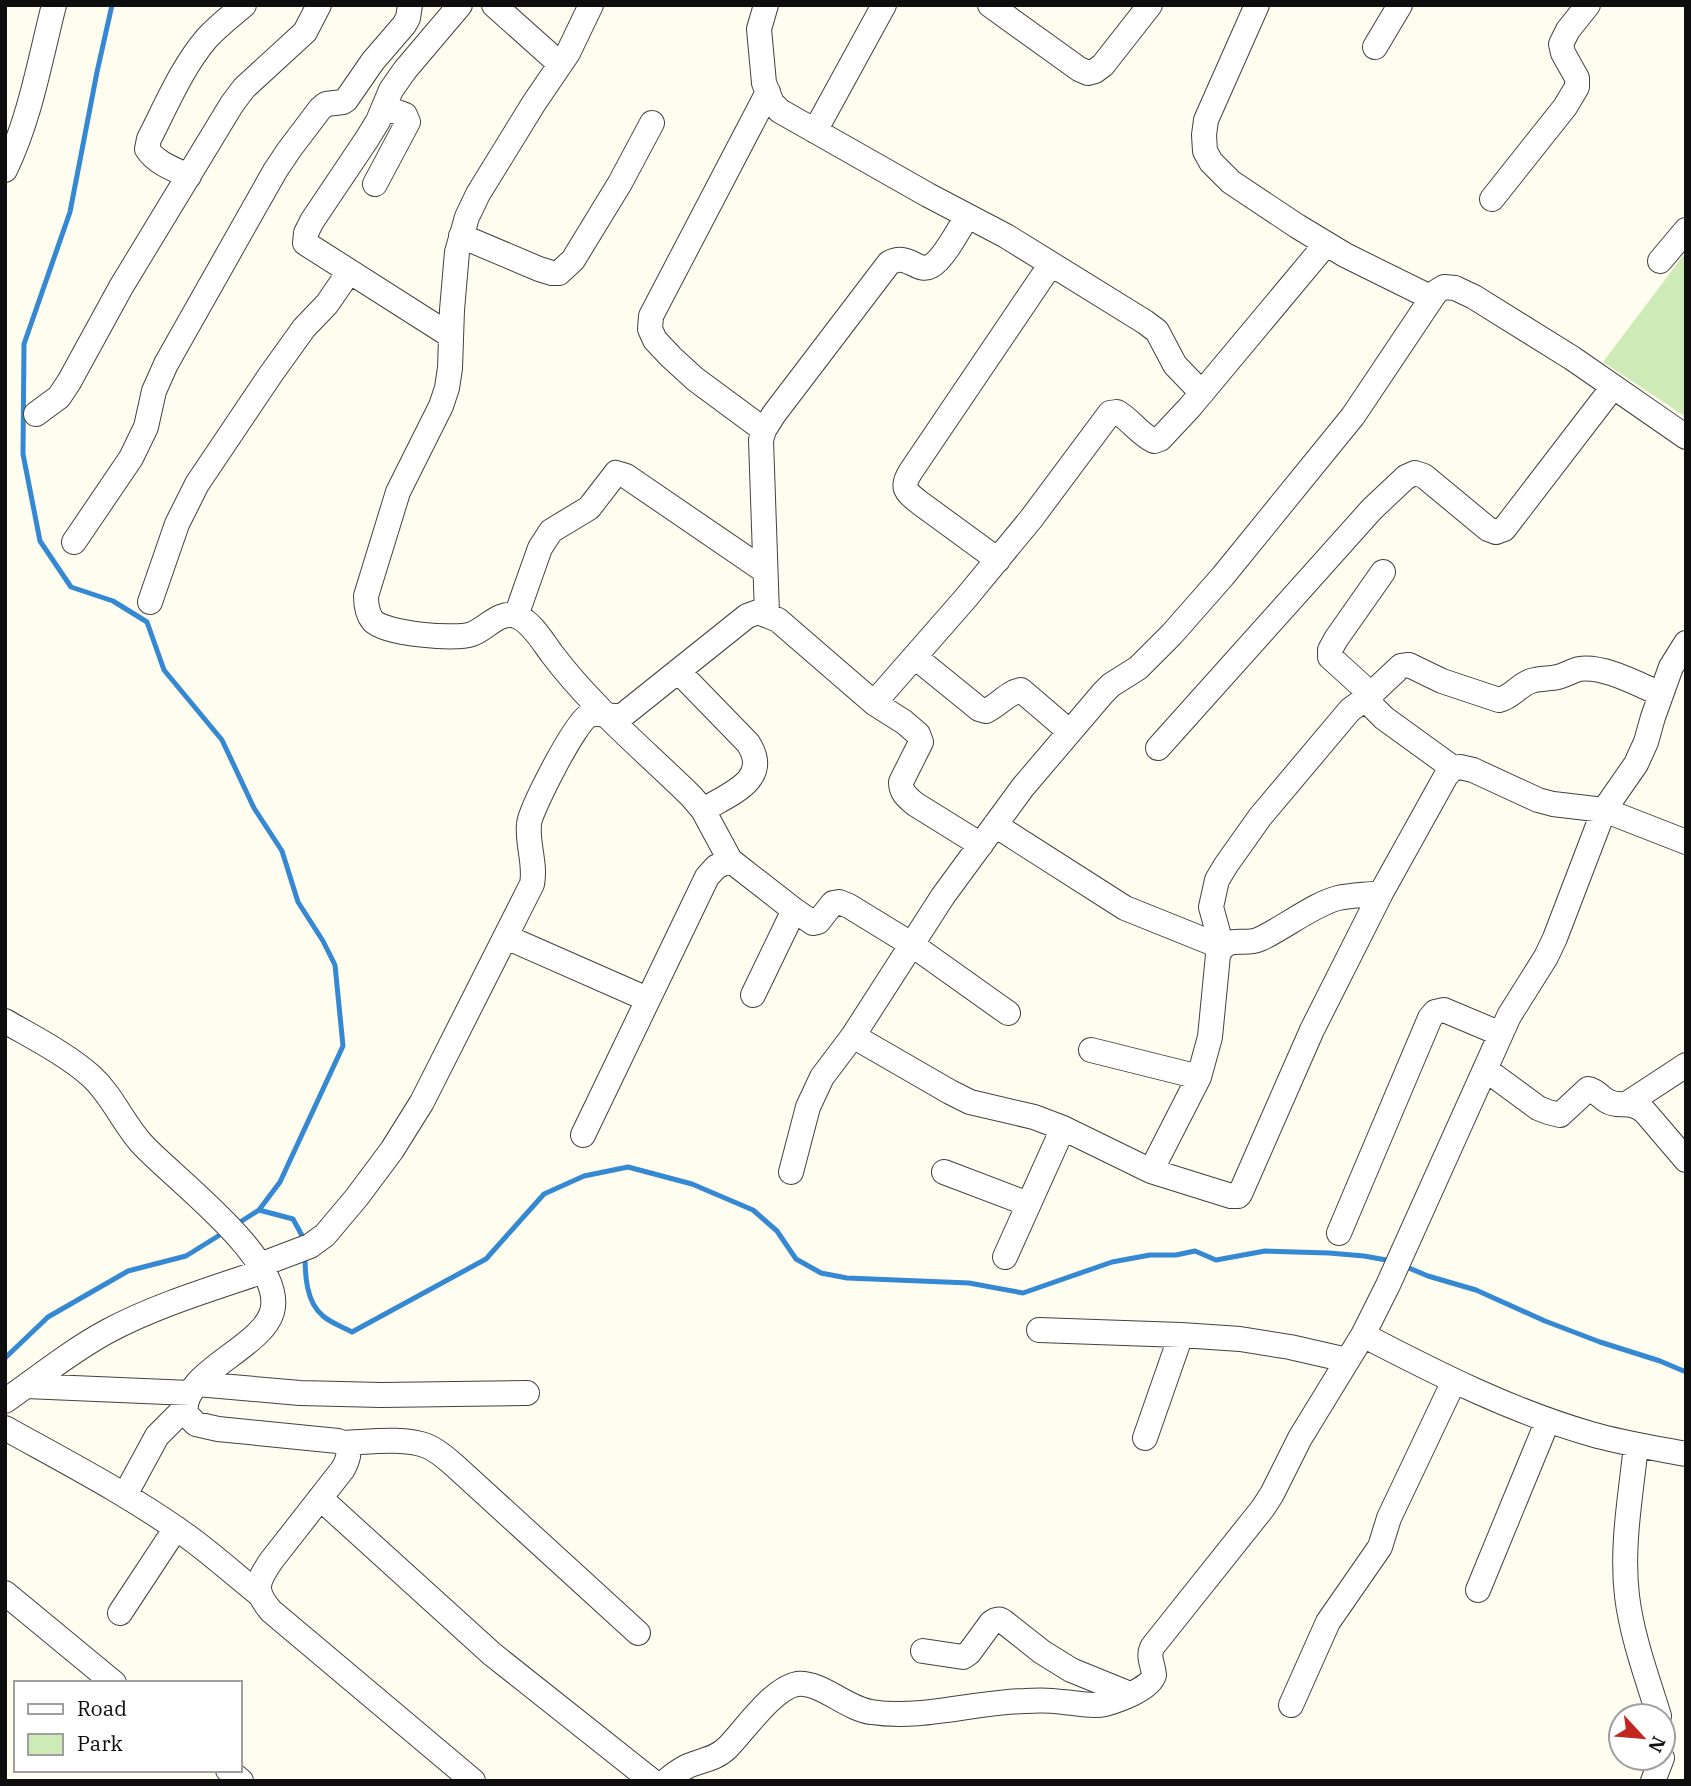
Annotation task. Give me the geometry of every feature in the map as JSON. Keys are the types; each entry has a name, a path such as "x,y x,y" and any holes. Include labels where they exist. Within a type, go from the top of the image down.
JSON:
{"street":[{"path":"5,170 23,128 54,5"},
{"path":"189,176 151,156 147,149 149,139 184,72 205,40 244,5"},
{"path":"36,414 59,397 69,382 121,287 232,104 244,88 305,32 319,5"},
{"path":"74,542 131,458 146,427 154,391 166,364 275,171 320,109 326,104 343,102 351,95 373,61 404,25 410,5"},
{"path":"451,336 305,243 312,221 367,139 391,90 460,5"},
{"path":"494,5 560,64"},
{"path":"591,5 568,53 534,103 478,194 467,217 457,252 447,388 393,505 366,596 366,607 376,624 424,635 461,637 474,633 506,615 516,616 536,633 568,675 606,716 703,810 730,860 814,923 818,922 833,903 849,906 911,944 1008,1013"},
{"path":"765,5 759,29 764,83 772,103 780,111 1006,236 1145,322 1157,331 1175,365 1202,393"},
{"path":"815,131 884,5"},
{"path":"990,5 1088,73 1103,65 1150,5"},
{"path":"1257,5 1206,120 1205,151 1211,162 1231,182 1326,244 1432,298"},
{"path":"1375,47 1400,5"},
{"path":"1492,199 1565,107 1577,87 1577,78 1561,44 1568,30 1588,5"},
{"path":"764,430 695,379 654,340 650,329 651,316 768,92"},
{"path":"375,184 408,122 405,115 384,107"},
{"path":"461,236 552,274 559,273 573,260 620,183 652,123"},
{"path":"767,614 761,440 764,430 889,262 903,259 923,268 931,266 947,248 968,216"},
{"path":"1660,261 1686,230"},
{"path":"874,703 998,560 1110,413 1117,412 1125,416 1144,436 1154,441 1160,439 1202,393 1326,244"},
{"path":"998,560 908,493 906,478 1051,264"},
{"path":"150,602 177,524 197,484 271,374 349,272"},
{"path":"791,1172 813,1093 943,896 1023,787 1111,685 1138,667 1172,634 1223,576 1353,416 1436,292 1444,287 1465,293 1572,358 1686,437"},
{"path":"1158,748 1372,509 1406,477 1415,473 1424,476 1488,529 1496,532 1504,529 1614,387"},
{"path":"516,616 540,548 551,531 590,508 616,474 626,476 765,571"},
{"path":"1383,572 1330,650 1330,657 1363,687 1374,708 1384,718 1453,768"},
{"path":"5,1401 80,1347 110,1330 258,1262 310,1246 326,1235 392,1150 422,1102 527,895 534,876 528,827 532,812 574,732 589,715 622,716 747,616 758,612 778,620 874,703 918,734 921,742 901,782 901,789 907,797 932,815 988,835 1125,908 1222,947"},
{"path":"666,1781 688,1766 724,1751 766,1704 790,1686 797,1684 812,1686 863,1711 933,1713 1027,1700 1090,1705 1107,1703 1146,1687 1153,1680 1150,1650 1263,1508 1300,1438 1363,1335 1402,1255 1509,1016 1555,938 1604,810 1636,764 1661,694 1679,672 1686,643"},
{"path":"915,657 979,709 986,712 1012,692 1021,690 1070,732"},
{"path":"1222,947 1211,907 1222,872 1259,817 1350,710 1401,666 1409,666 1442,681 1499,700 1507,698 1524,683 1592,668 1661,694"},
{"path":"678,671 748,743 756,760 756,771 748,782 703,810"},
{"path":"853,1036 970,1102 1034,1117 1063,1128 1151,1171 1238,1196 1312,1030 1381,893 1453,768 1473,770 1538,800 1604,810 1686,842"},
{"path":"583,1135 707,877 716,867 730,860"},
{"path":"1151,1171 1199,1077 1210,1037 1218,955 1222,947 1230,942 1257,941 1338,898 1381,893"},
{"path":"753,995 794,910"},
{"path":"506,937 647,999"},
{"path":"1339,1233 1430,1018 1435,1012 1444,1010 1501,1034"},
{"path":"5,1021 88,1073 142,1143 217,1215 258,1262 271,1285 274,1298 267,1323 206,1374 157,1436 125,1495"},
{"path":"1091,1050 1199,1077"},
{"path":"1628,1103 1686,1065"},
{"path":"1485,1069 1538,1108 1560,1115 1588,1089 1596,1091 1606,1101 1637,1106 1686,1160"},
{"path":"1004,1257 1063,1128"},
{"path":"944,1172 1028,1204"},
{"path":"1040,1330 1240,1339 1348,1360"},
{"path":"1144,1438 1181,1335"},
{"path":"1363,1335 1454,1381 1548,1420 1591,1434 1686,1454"},
{"path":"1291,1705 1328,1622 1380,1547 1389,1518 1454,1381"},
{"path":"26,1386 191,1395 300,1392 381,1395 527,1393"},
{"path":"191,1395 186,1414 196,1424 205,1426 329,1439 344,1443 395,1441 427,1446 454,1465 638,1633"},
{"path":"1478,1591 1548,1420"},
{"path":"5,1428 125,1495 203,1548 259,1594 271,1611 473,1781"},
{"path":"259,1594 259,1583 266,1567 343,1469 349,1458 348,1447 344,1443"},
{"path":"1636,1445 1627,1533 1627,1594 1632,1623 1655,1702"},
{"path":"320,1499 492,1654 652,1781"},
{"path":"120,1613 176,1528"},
{"path":"5,1592 112,1681"},
{"path":"923,1651 963,1657 991,1623 999,1619 1071,1670 1130,1694"}],"green space":[{"path":"1686,252 1686,417 1603,362"}],"waterway":[{"path":"112,5 70,212 24,344 23,454 40,541 71,587 113,601 147,622 164,670 222,740 254,808 282,851 298,902 335,965 343,1046 280,1182 259,1210 237,1224"},
{"path":"305,1255 306,1279 317,1310 352,1332 486,1259 544,1194 584,1176 628,1167 692,1184 753,1210 777,1231 796,1259 821,1273 847,1278 969,1283 1023,1293 1112,1262 1195,1251 1216,1260 1265,1251 1329,1253 1392,1261"},
{"path":"259,1210 293,1219 305,1241"},
{"path":"5,1358 48,1317 128,1271 186,1256 223,1233"},
{"path":"1404,1266 1476,1290 1545,1321 1686,1372"}]}
